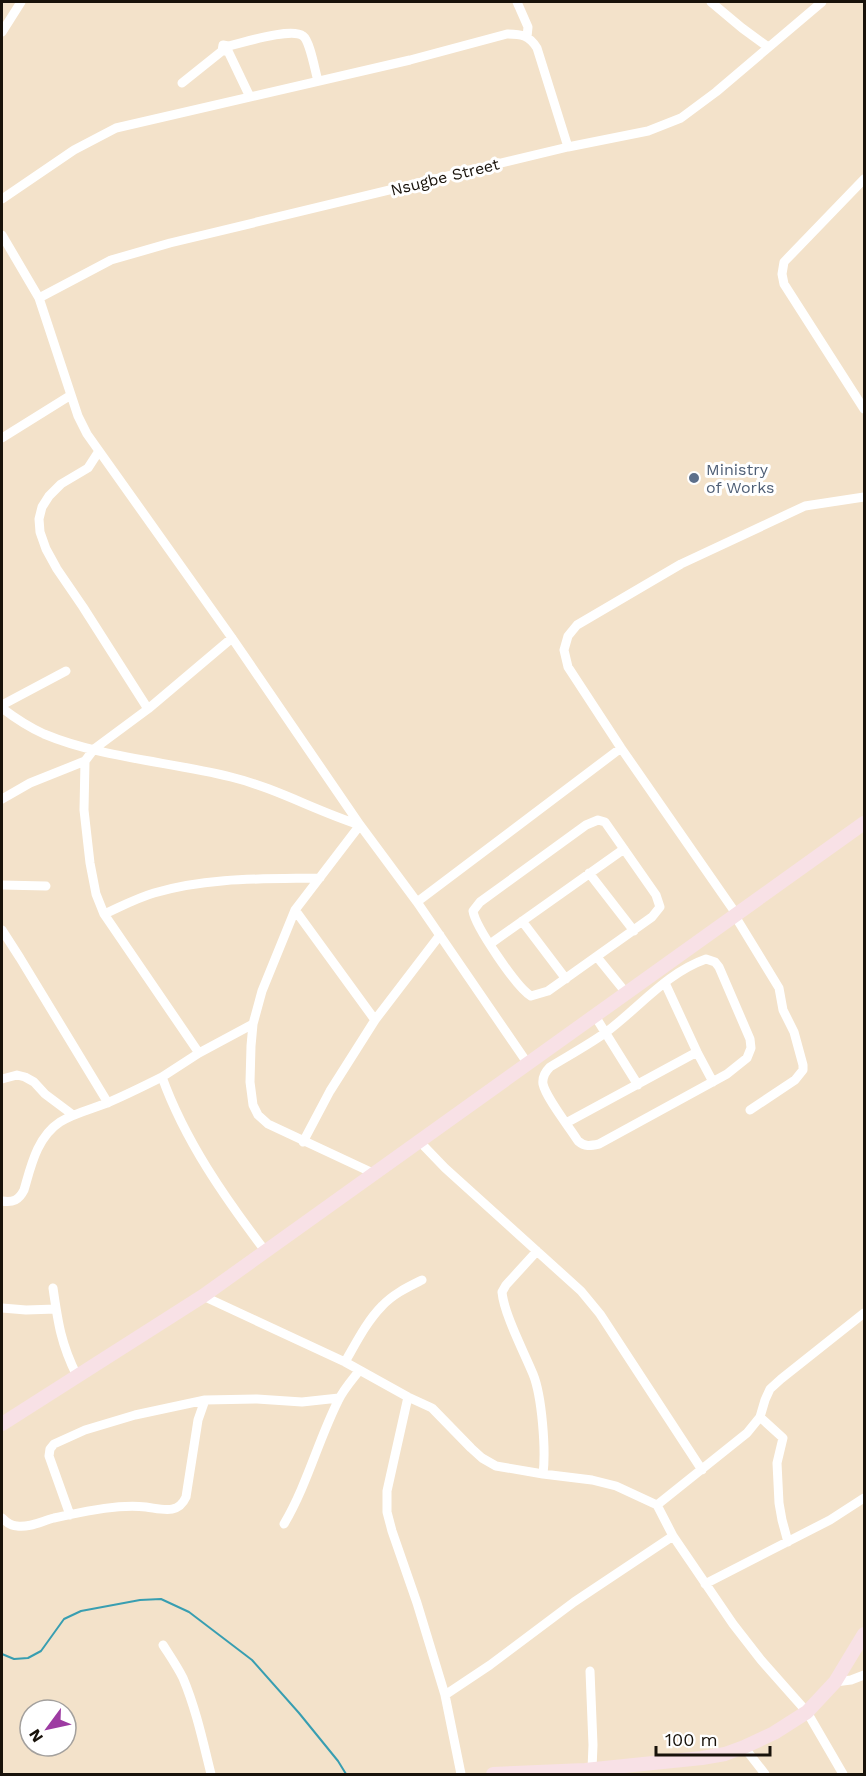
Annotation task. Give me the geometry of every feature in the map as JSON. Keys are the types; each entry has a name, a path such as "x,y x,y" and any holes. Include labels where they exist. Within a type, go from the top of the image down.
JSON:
{"street":[{"path":"2,32 21,2"},
{"path":"517,2 528,27 527,37"},
{"path":"711,2 768,47"},
{"name":"Nsugbe Street","path":"39,298 111,260 170,243 568,147 648,131 681,118 716,92 822,2"},
{"path":"182,83 226,49 286,33 303,36 307,42 318,81"},
{"path":"2,199 74,150 116,128 410,60 507,34 521,34 537,48 568,147"},
{"path":"226,49 250,97"},
{"path":"864,179 784,262 782,274 784,284 864,410"},
{"path":"2,235 39,298 78,416 87,434 232,638 360,825 417,902 528,1064"},
{"path":"2,438 71,395"},
{"path":"99,451 88,468 61,484 49,495 42,507 39,519 40,532 57,569 147,709"},
{"path":"750,1110 795,1080 803,1070 794,1032 783,1010 779,988 736,916 568,668 564,650 568,636 577,624 681,564 805,506 864,497"},
{"path":"199,1053 104,915 96,894 90,863 84,810 86,761 94,749 147,709 232,638"},
{"path":"66,671 2,707 24,724 63,741 233,777 360,825"},
{"path":"417,902 621,748"},
{"path":"2,799 30,783 86,761"},
{"path":"598,820 602,820 624,849 656,895 660,907 658,911 634,931 548,991 531,996 525,993 474,918 475,906 586,825 598,820"},
{"path":"2,1424 203,1296 864,823"},
{"path":"360,825 296,910 262,991 253,1024 250,1082 253,1105 258,1115 268,1125 375,1174"},
{"path":"490,944 624,849"},
{"path":"590,873 634,931"},
{"path":"104,915 153,893 176,887 216,882 320,878"},
{"path":"2,885 46,885"},
{"path":"296,910 375,1020"},
{"path":"522,921 566,979"},
{"path":"2,930 108,1102"},
{"path":"303,1142 330,1091 375,1020 440,935"},
{"path":"597,957 627,994"},
{"path":"706,959 716,962 750,1039 751,1047 747,1058 727,1074 599,1144 583,1145 578,1141 546,1091 543,1079 545,1073 550,1067 605,1032 665,983 691,964 706,959"},
{"path":"665,983 713,1082"},
{"path":"595,1016 638,1085"},
{"path":"2,1201 15,1201 20,1197 39,1145 59,1122 162,1077 199,1053 253,1024"},
{"path":"566,1123 697,1052"},
{"path":"2,1079 16,1075 25,1077 73,1115"},
{"path":"162,1077 170,1097 206,1164 231,1206 266,1252"},
{"path":"420,1142 445,1168 581,1291 600,1314 702,1470"},
{"path":"537,1251 502,1292 505,1306 535,1377 546,1457 543,1474"},
{"path":"345,1362 381,1306 399,1291 422,1280"},
{"path":"53,1288 60,1335 77,1376"},
{"path":"203,1296 345,1362 432,1408 482,1458 496,1466 592,1480 616,1486 657,1505 673,1536 705,1584 761,1660 807,1712 843,1774"},
{"path":"2,1308 56,1309"},
{"path":"657,1505 747,1433 760,1417 770,1389 864,1313"},
{"path":"284,1524 296,1504 312,1459 339,1398 359,1371"},
{"path":"408,1397 387,1491 387,1512 445,1695 461,1774"},
{"path":"70,1515 49,1456 50,1449 54,1444 85,1430 135,1414 205,1400 257,1399 302,1402 339,1398"},
{"path":"2,1518 8,1524 27,1526 110,1508 138,1506 172,1510 183,1504 198,1420 205,1400"},
{"path":"760,1417 783,1438 777,1463 779,1503 788,1542"},
{"path":"705,1584 830,1520 864,1498"},
{"path":"445,1695 490,1665 574,1602 673,1536"},
{"path":"493,1774 588,1771 702,1758 744,1748 774,1733 807,1712 835,1682 864,1634"},
{"path":"163,1645 182,1676 190,1695 211,1774"},
{"path":"588,1771 593,1745 590,1671"},
{"path":"835,1682 851,1680 864,1675"},
{"path":"744,1748 765,1774"}],"waterway":[{"path":"2,1654 14,1659 28,1658 41,1651 64,1619 81,1611 140,1600 161,1599 189,1612 252,1660 299,1713 346,1774"}],"place":[{"name":"Ministry of Works","path":"694,478"}]}
